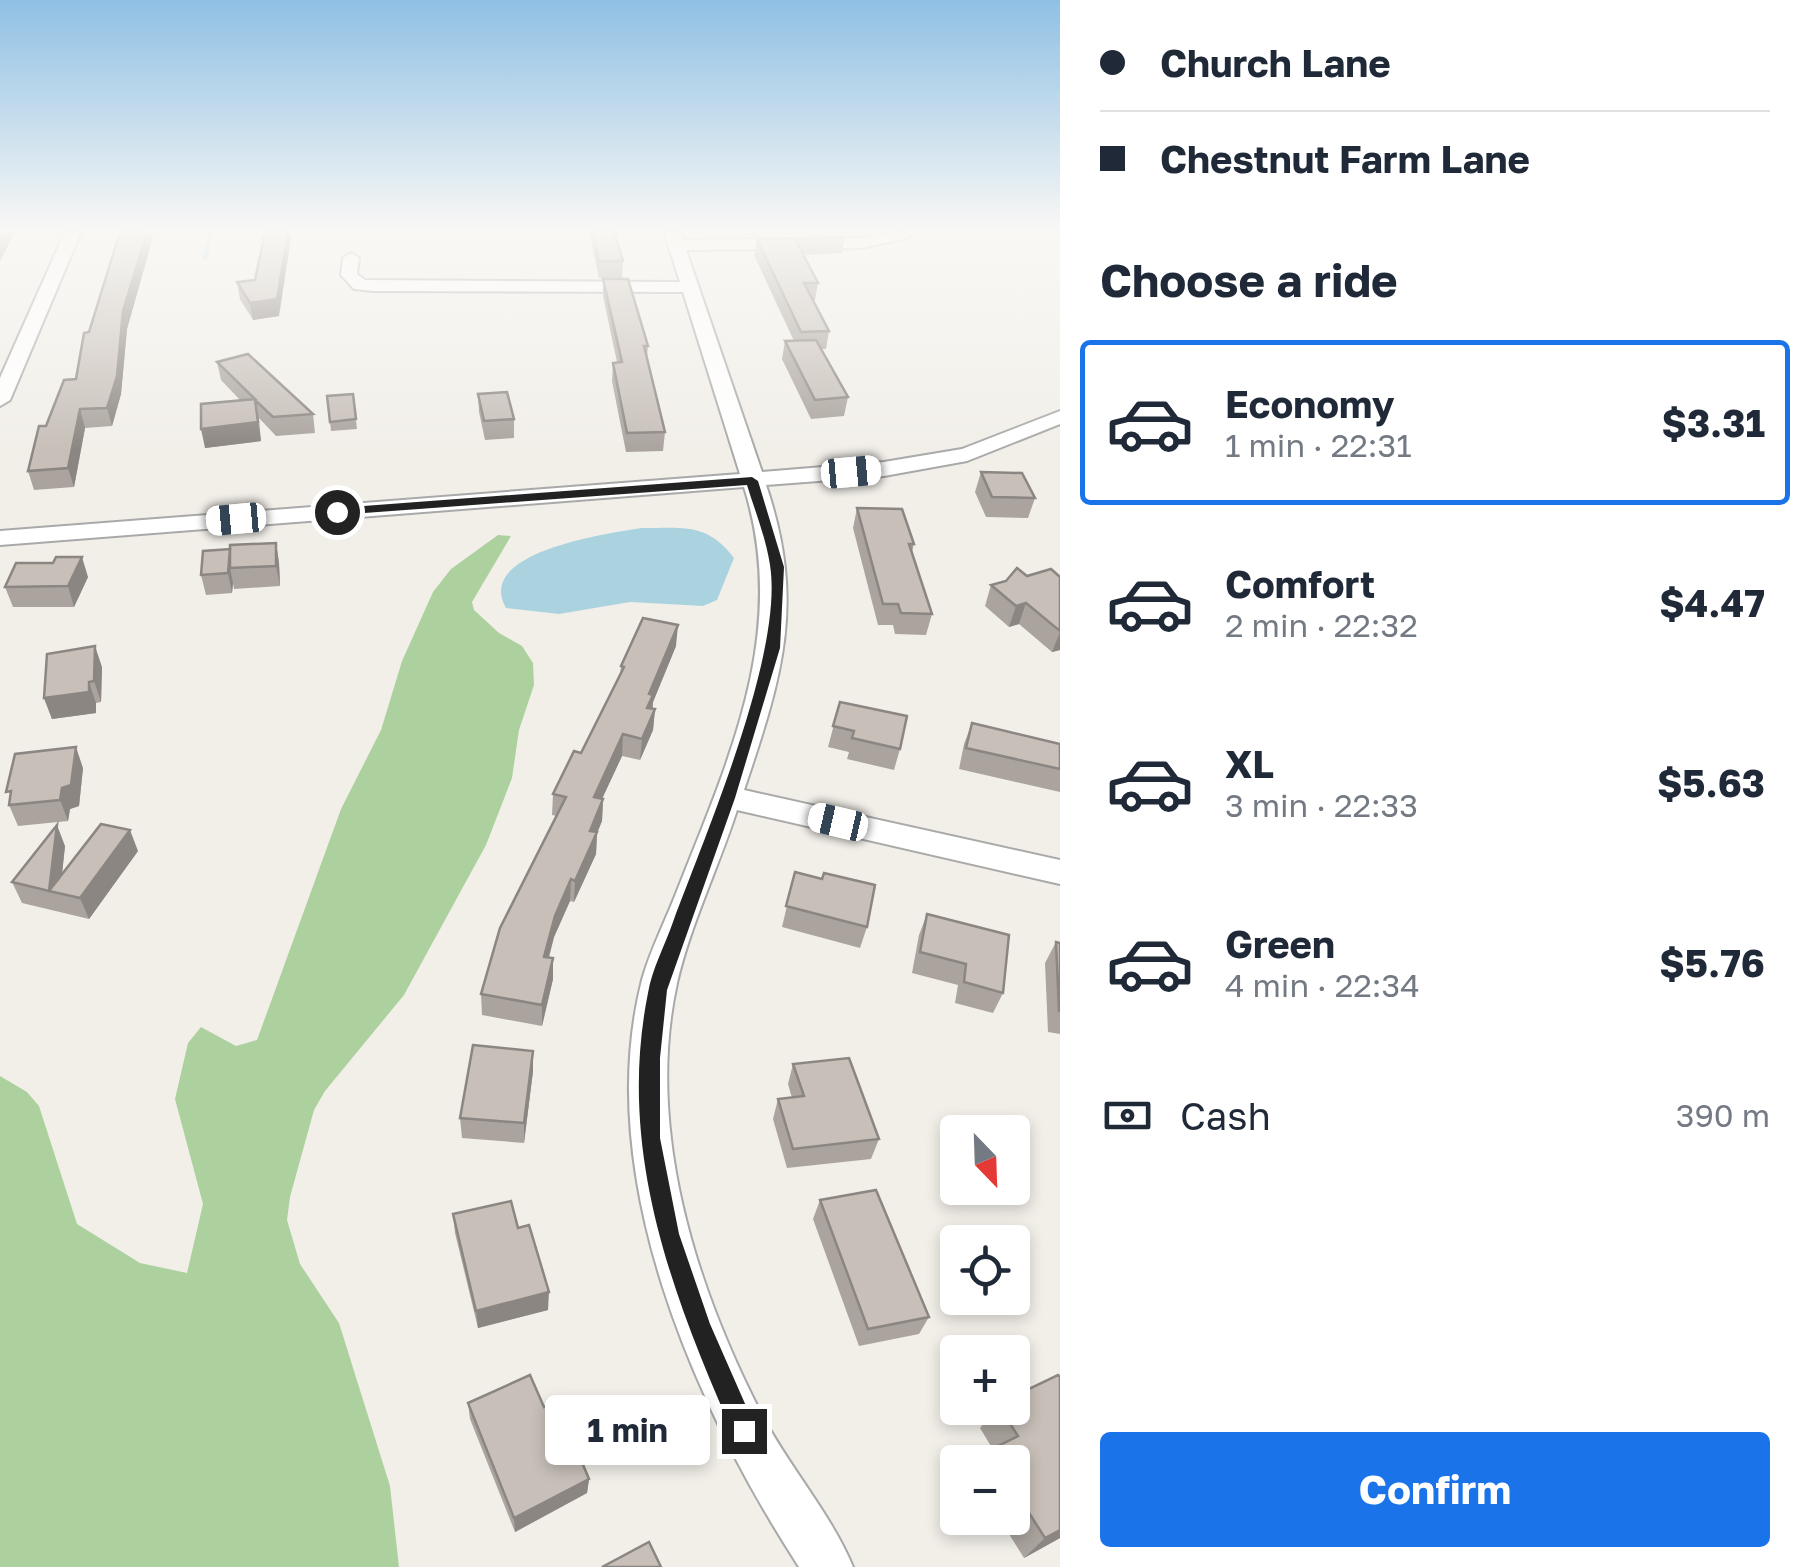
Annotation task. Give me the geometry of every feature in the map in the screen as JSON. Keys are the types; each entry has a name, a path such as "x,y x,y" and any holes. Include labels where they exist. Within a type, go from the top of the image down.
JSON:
{"street":[{"path":"0,400 8,360 35,305"},
{"path":"697,305 777,567 778,607 761,695 658,990 650,1058 650,1138 668,1234 698,1327 744,1431 828,1567"},
{"path":"0,538 752,481 932,463 990,447 1060,417"},
{"path":"727,798 1060,872"}],"green space":[{"path":"498,535 511,536 472,602 474,610 499,633 522,646 533,663 534,685 519,730 512,778 486,845 404,995 325,1091 314,1110 287,1220 300,1264 339,1323 390,1486 399,1567 0,1567 0,1076 27,1092 39,1106 77,1224 140,1263 187,1273 203,1204 175,1099 188,1043 201,1027 236,1046 257,1040 341,809 381,730 402,661 433,592 451,569"}],"water":[{"path":"641,528 693,530 724,546 734,558 717,600 703,606 630,602 559,614 506,608 501,589 509,573 525,560 574,541"}],"building":[{"path":"97,305 125,305 117,376 107,408 80,409 68,468 28,471 39,426 46,426 64,380 76,379 84,333 89,332"},
{"path":"609,305 636,305 665,432 627,433 613,363 622,362"},
{"path":"788,305 816,305 829,331 801,332"},
{"path":"816,340 848,397 815,400 785,341"},
{"path":"248,354 313,414 273,417 255,400 258,422 201,429 201,404 255,399 217,362"},
{"path":"507,392 514,419 484,421 478,394"},
{"path":"353,394 356,419 330,422 327,396"},
{"path":"981,472 1022,473 1035,498 992,497"},
{"path":"857,508 902,509 932,614 901,613 898,604 883,604"},
{"path":"276,543 276,566 230,568 230,545"},
{"path":"230,549 228,573 201,575 203,551"},
{"path":"56,557 82,557 68,586 5,587 16,563 53,563"},
{"path":"1017,568 1027,576 1051,569 1060,577 1060,631 1026,603 1016,606 991,585 1006,581"},
{"path":"643,618 678,625 649,694 653,695 647,708 655,709 642,739 623,734 594,797 603,799 590,831 597,832 555,916 544,957 553,958 542,1005 481,994 500,928 566,797 553,794 574,751 581,753 624,667 621,666"},
{"path":"95,646 94,681 89,682 89,692 44,698 47,654"},
{"path":"840,702 907,716 900,749 852,738 854,731 833,726"},
{"path":"972,723 1060,744 1060,769 966,748"},
{"path":"76,747 71,785 62,788 60,800 9,805 11,791 6,792 15,754"},
{"path":"101,824 130,830 80,898 49,891"},
{"path":"57,825 49,891 12,882"},
{"path":"795,872 822,879 824,873 875,885 867,927 786,906"},
{"path":"927,914 1009,935 1003,993 964,982 966,964 920,952"},
{"path":"1056,942 1060,943 1060,1011 1059,1011"},
{"path":"473,1045 533,1051 524,1123 460,1118"},
{"path":"849,1058 879,1139 793,1149 778,1099 804,1096 793,1064"},
{"path":"876,1190 929,1317 868,1329 820,1200"},
{"path":"511,1201 518,1228 529,1225 549,1292 476,1311 453,1214"},
{"path":"530,1375 544,1407 556,1401 589,1479 514,1518 468,1403"},
{"path":"1060,1377 1060,1530 1045,1538 1030,1514 1030,1445 1000,1445 1018,1436 1011,1425 1030,1425 1030,1388"},
{"path":"649,1542 661,1567 602,1567"}],"route":[{"path":"337,512 752,481 777,567 773,648 727,798 658,990 650,1058 650,1138 668,1234 698,1327 744,1431"}]}
